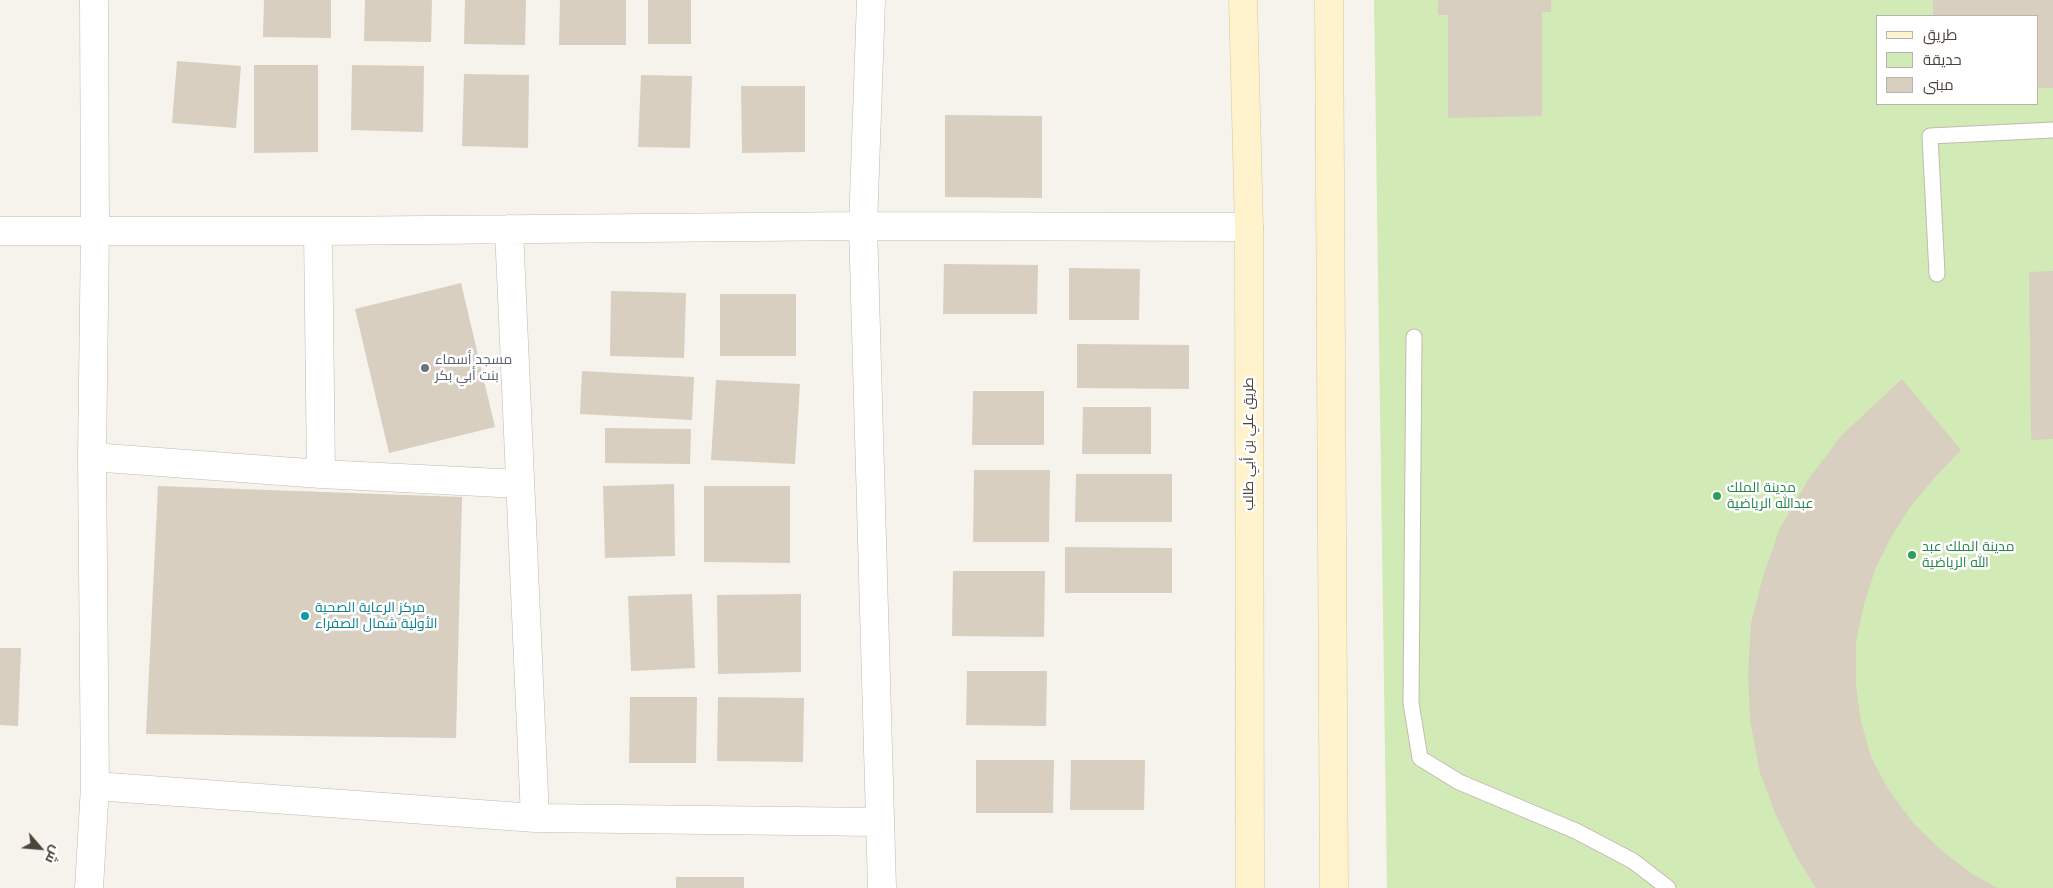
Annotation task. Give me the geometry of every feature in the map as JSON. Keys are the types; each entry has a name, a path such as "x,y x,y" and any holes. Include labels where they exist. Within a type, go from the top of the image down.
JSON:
{"main road":[{"name":"طريق علي بن أبي طالب","path":"1243,0 1249,227 1250,888"},
{"path":"1329,0 1334,888"}],"street":[{"path":"90,888 95,786 92,457 94,0"},
{"path":"871,0 863,226 882,888"},
{"path":"0,231 318,231 863,226 1249,227"},
{"path":"509,229 535,818"},
{"path":"318,231 321,474"},
{"path":"92,457 321,474 520,484"},
{"path":"95,786 535,818 880,822"}],"lane":[{"path":"1936,274 1930,136 2053,130"},
{"path":"1414,337 1411,703 1420,758 1459,782 1576,831 1633,861 1668,888"}],"green space":[{"name":"مدينة الملك عبدالله الرياضية","path":"1374,0 2053,0 2053,888 1387,888"}],"building":[{"path":"264,0 331,0 331,38 263,37"},
{"path":"365,0 432,0 431,42 364,41"},
{"path":"465,0 526,0 525,45 464,44"},
{"path":"560,0 626,0 626,45 559,45"},
{"path":"648,0 691,0 691,44 648,44"},
{"path":"1438,0 1551,0 1551,12 1542,12 1542,116 1448,118 1448,15 1438,15"},
{"path":"1933,0 2053,0 2053,88 2038,88 2038,15 1933,15"},
{"path":"177,61 241,66 236,128 172,123"},
{"path":"254,65 318,65 318,152 254,153"},
{"path":"352,65 424,66 423,132 351,130"},
{"path":"464,74 529,75 528,148 462,146"},
{"path":"641,75 692,76 690,148 638,147"},
{"path":"741,86 805,86 805,152 742,153"},
{"path":"945,115 1042,116 1042,198 945,197"},
{"path":"944,264 1038,265 1037,314 943,314"},
{"path":"1069,268 1140,269 1139,320 1069,320"},
{"path":"2053,271 2053,439 2031,440 2029,272"},
{"name":"مسجد أسماء بنت أبي بكر","path":"461,283 495,427 389,453 355,309"},
{"path":"611,291 686,293 684,358 610,356"},
{"path":"720,294 796,294 796,356 720,356"},
{"path":"1077,344 1189,345 1189,389 1077,388"},
{"path":"582,371 694,377 692,420 580,414"},
{"path":"1902,379 1961,450 1911,506 1891,537 1875,570 1864,604 1856,642 1856,686 1861,721 1871,757 1888,789 1914,824 1942,851 1974,875 1997,888 1816,888 1796,856 1775,813 1760,773 1750,720 1748,673 1751,623 1762,580 1779,530 1808,480 1841,436"},
{"path":"716,380 800,384 795,464 711,460"},
{"path":"973,391 1044,391 1044,445 972,445"},
{"path":"1083,407 1151,407 1151,454 1082,454"},
{"path":"605,428 691,429 690,464 605,463"},
{"path":"974,470 1050,470 1049,542 973,542"},
{"path":"1076,474 1172,474 1172,522 1075,522"},
{"path":"674,484 675,556 605,558 603,486"},
{"name":"مركز الرعاية الصحية الأولية شمال الصفراء","path":"158,486 462,497 456,738 146,734"},
{"path":"704,486 790,486 790,563 704,562"},
{"path":"1065,547 1172,548 1172,593 1065,593"},
{"path":"953,571 1045,571 1044,637 952,636"},
{"path":"692,594 695,668 631,671 628,596"},
{"path":"801,594 801,672 718,674 717,595"},
{"path":"0,648 21,648 18,726 0,725"},
{"path":"967,671 1047,671 1046,726 966,725"},
{"path":"630,697 697,697 696,763 629,763"},
{"path":"718,697 804,698 803,762 717,761"},
{"path":"976,760 1054,760 1053,813 976,813"},
{"path":"1071,760 1145,760 1144,810 1070,810"},
{"path":"676,877 744,877 744,888 676,888"}],"place":[{"name":"مسجد أسماء بنت أبي بكر","path":"425,368"},
{"name":"مدينة الملك عبدالله الرياضية","path":"1717,496"},
{"name":"مدينة الملك عبد الله الرياضية","path":"1912,555"},
{"name":"مركز الرعاية الصحية الأولية شمال الصفراء","path":"305,616"}]}
